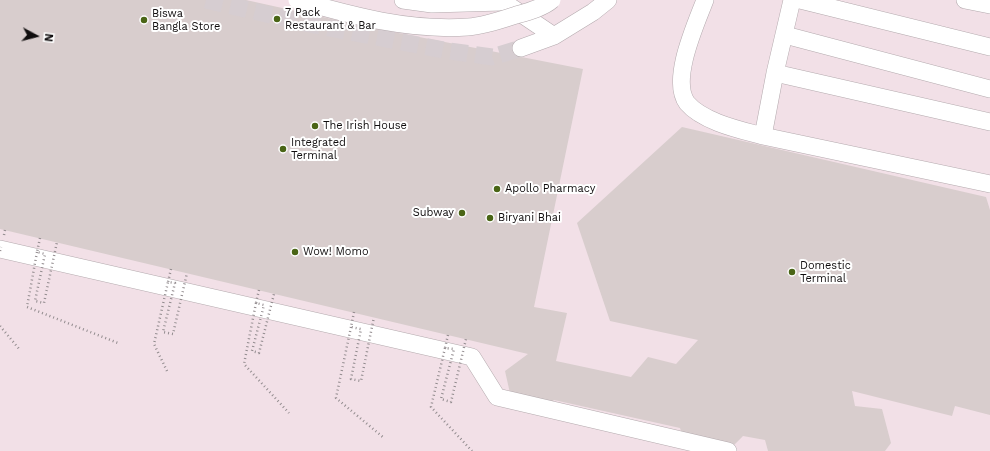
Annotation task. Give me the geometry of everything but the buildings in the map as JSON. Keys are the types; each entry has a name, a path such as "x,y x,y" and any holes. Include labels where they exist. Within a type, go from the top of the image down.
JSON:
{"street":[{"path":"297,0 357,17 429,28 470,27 533,10 552,0"},
{"path":"403,0 432,4 504,1 554,36"},
{"path":"521,48 554,36 593,12 608,0"},
{"path":"705,0 690,39 680,83 682,92 687,102 694,109 704,115 735,128 763,136 990,184"},
{"path":"763,136 792,0"},
{"path":"800,0 990,46"},
{"path":"965,0 990,6"},
{"path":"785,35 990,89"},
{"path":"775,74 990,122"},
{"path":"0,249 472,357 497,397 728,451"}],"path":[{"path":"40,238 27,308 118,343"},
{"path":"38,252 45,254 35,301 44,303 57,242"},
{"path":"167,371 154,344 171,269"},
{"path":"168,282 175,283 163,332 173,334 187,273"},
{"path":"259,290 244,364 289,413"},
{"path":"256,303 264,305 252,351 259,353 274,294"},
{"path":"354,312 336,398 384,438"},
{"path":"351,327 361,329 351,379 361,381 374,317"},
{"path":"0,326 20,350"},
{"path":"448,335 431,407 472,451"},
{"path":"445,348 454,350 441,399 451,402 466,339"}],"shaded area":[{"path":"0,0 990,0 990,451 0,451"}],"tunnel":[{"path":"206,0 309,24 443,50 492,57 521,48"}],"place":[{"name":"7 Pack Restaurant & Bar","path":"277,19"},
{"name":"Biswa Bangla Store","path":"144,20"},
{"name":"The Irish House","path":"315,126"},
{"name":"Integrated Terminal","path":"283,149"},
{"name":"Apollo Pharmacy","path":"497,189"},
{"name":"Subway","path":"462,213"},
{"name":"Biryani Bhai","path":"490,218"},
{"name":"Wow! Momo","path":"295,252"},
{"name":"Domestic Terminal","path":"792,272"}]}
